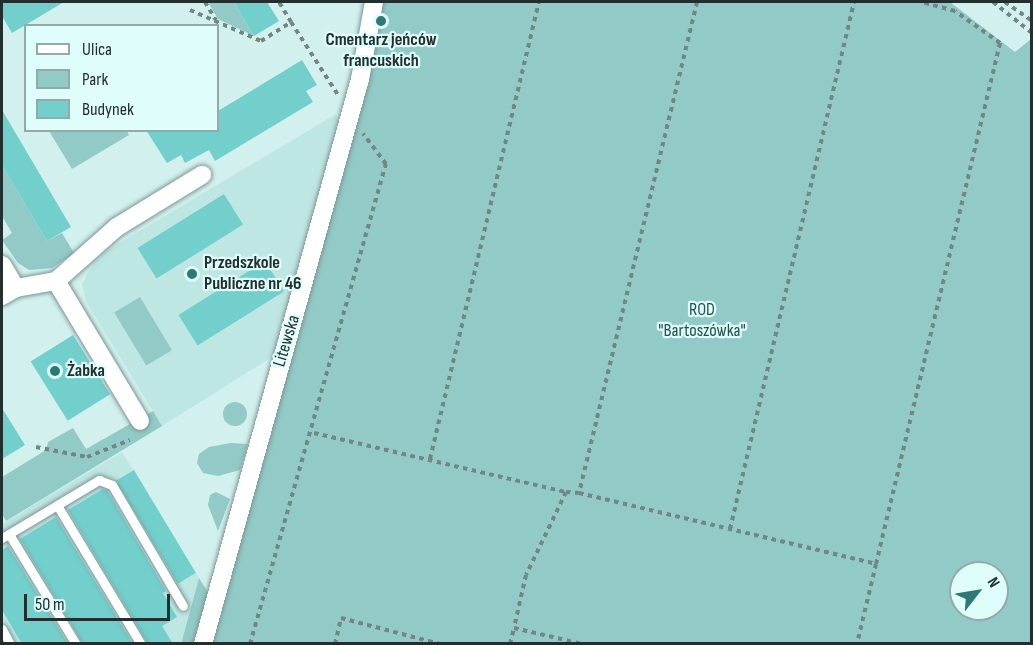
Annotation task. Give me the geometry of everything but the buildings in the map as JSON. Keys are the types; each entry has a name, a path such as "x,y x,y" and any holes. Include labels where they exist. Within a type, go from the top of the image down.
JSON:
{"street":[{"name":"Litewska","path":"203,644 350,115 374,2"},
{"path":"2,265 9,292 56,281 117,227 202,175"},
{"path":"56,281 140,421"}],"lane":[{"path":"76,644 5,536 99,480 112,485 183,606"},
{"path":"57,505 141,644"},
{"path":"2,629 10,644"}],"path":[{"path":"205,2 216,21"},
{"path":"250,644 386,164 350,115 279,2"},
{"path":"430,459 539,2"},
{"path":"579,493 697,2"},
{"path":"730,529 854,2"},
{"path":"857,644 1000,43 955,11 921,2"},
{"path":"993,2 1032,33"},
{"path":"1005,2 1032,21"},
{"path":"190,10 261,41 291,22"},
{"path":"314,433 876,564"},
{"path":"36,447 87,457 130,440"},
{"path":"510,644 526,575 566,492"},
{"path":"335,644 341,618 440,644"},
{"path":"514,628 584,644"}],"shaded area":[{"name":"Przedszkole Publiczne nr 46","path":"336,114 339,122 275,355 162,426 86,301 82,284 93,264 108,250"},
{"path":"122,452 199,578 181,643 2,643 2,524"}],"green space":[{"path":"208,2 234,2 254,36 218,19"},
{"name":"ROD \"Bartoszówka\"","path":"379,2 950,2 1015,52 1031,39 1031,643 208,644"},
{"path":"50,132 128,132 129,135 72,169"},
{"path":"2,165 47,241 62,233 74,253 52,268 29,270 18,263 2,240 12,233 2,216"},
{"path":"140,297 172,350 146,366 114,312"},
{"path":"235,402 244,405 247,414 244,423 235,426 226,423 223,414 226,405"},
{"path":"153,411 162,426 6,521 2,514 2,477 46,450 48,442 73,428 86,449"},
{"path":"231,443 248,444 240,470 218,476 203,473 197,463 199,454 209,447"},
{"path":"216,492 230,499 218,531 208,505 210,495"},
{"path":"199,578 209,594 196,643 181,644"}],"place":[{"name":"Cmentarz jeńców francuskich","path":"381,21"},
{"name":"Przedszkole Publiczne nr 46","path":"192,274"},
{"name":"Żabka","path":"55,371"}]}
